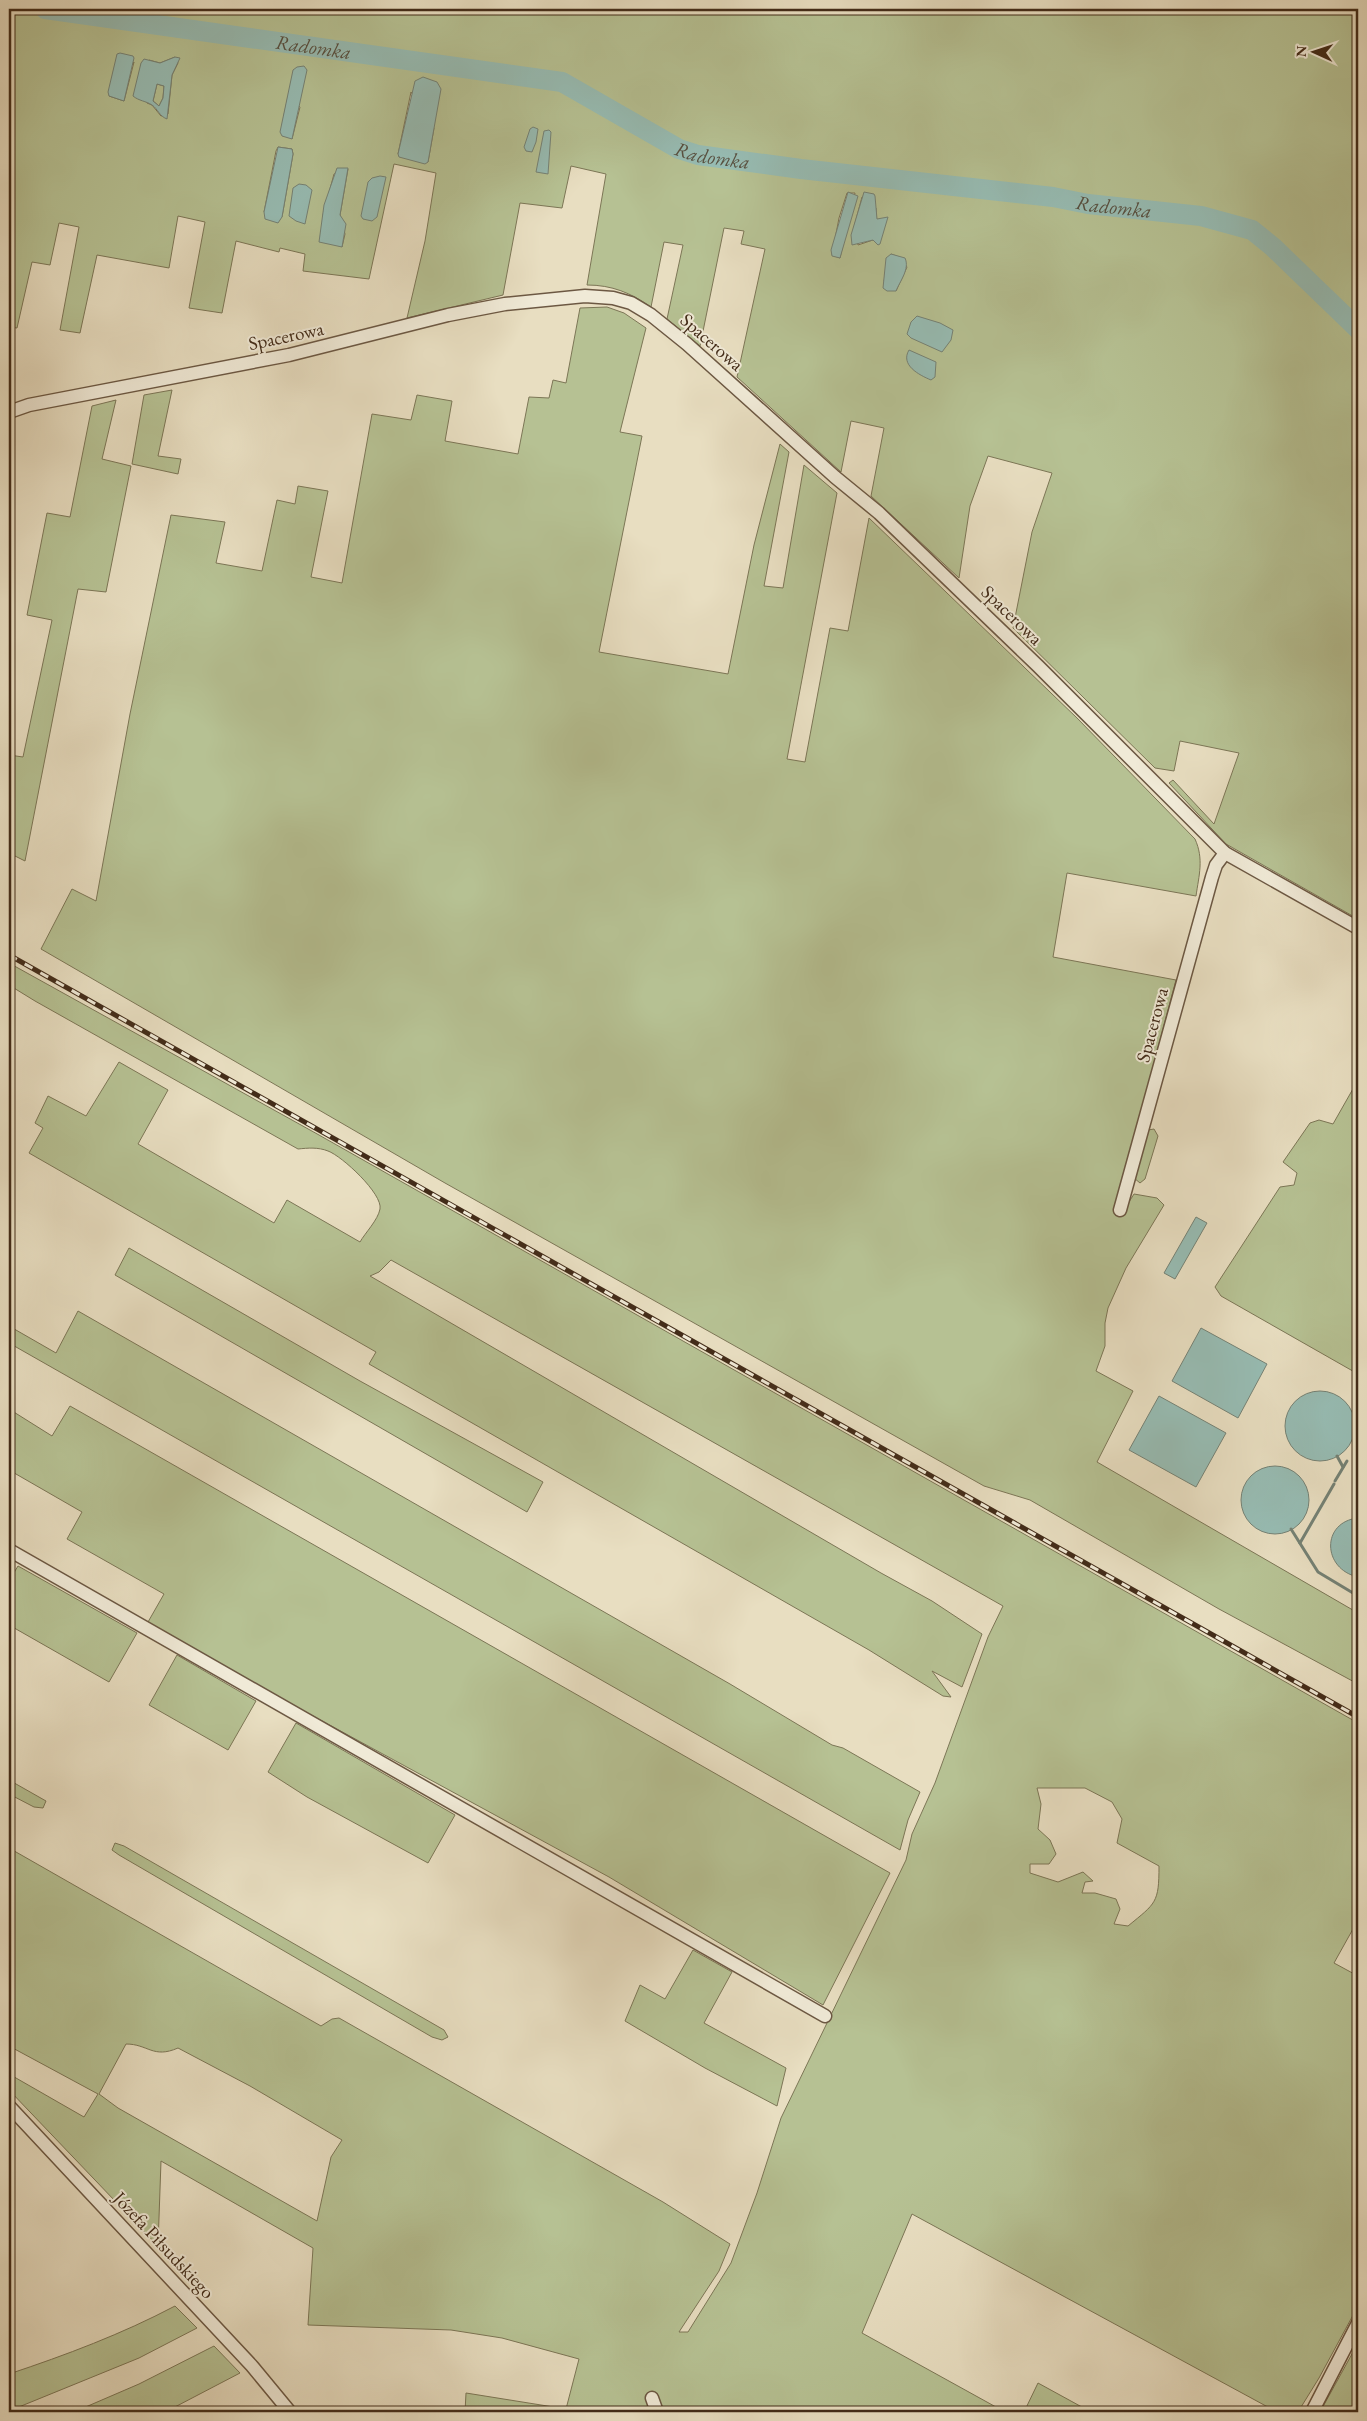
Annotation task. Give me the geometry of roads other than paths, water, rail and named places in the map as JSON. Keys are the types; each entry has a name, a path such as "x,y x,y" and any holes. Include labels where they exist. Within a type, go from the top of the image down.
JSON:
{"street":[{"name":"Spacerowa","path":"9,412 29,405 317,349 448,315 498,305 586,296 612,298 631,304 651,315 687,344 835,477 879,513 1045,673 1224,853 1358,928"},
{"name":"Spacerowa","path":"1120,1210 1214,870 1224,853"},
{"path":"9,1550 825,2016"},
{"name":"Józefa Piłsudskiego","path":"9,2106 252,2366 290,2412"},
{"path":"1312,2412 1358,2323"},
{"path":"652,2398 657,2412"}],"water":[{"path":"117,54 133,56 134,58 124,101 109,96 108,92"},
{"path":"175,57 180,58 172,75 167,119 152,105 133,96 141,63 144,59 160,63","holes":["157,84 164,86 163,98 159,106 153,101"]},
{"path":"304,66 307,70 292,139 282,136 280,132 293,70"},
{"path":"423,77 437,82 441,89 428,162 425,164 399,157 398,154 415,81"},
{"path":"533,127 538,129 532,152 526,151 524,147 530,129"},
{"path":"549,130 551,132 548,174 536,172 544,131"},
{"path":"278,147 292,149 293,154 282,217 278,223 265,219 264,212"},
{"path":"337,168 348,168 340,215 346,224 342,247 319,242 324,205"},
{"path":"386,177 377,217 372,221 363,219 361,216 368,182 372,178"},
{"path":"299,184 306,185 312,190 305,224 289,216 293,188"},
{"path":"848,192 858,196 840,258 832,256 831,250"},
{"path":"864,192 874,194 875,196 877,219 888,217 880,244 878,245 873,240 852,245 851,235"},
{"path":"891,254 905,258 906,262 904,275 896,291 887,291 883,288 886,258"},
{"path":"917,316 940,323 953,330 951,340 942,352 911,338 907,334 911,322"},
{"path":"909,350 936,362 935,377 931,380 912,369 907,360"},
{"path":"1196,1217 1207,1223 1175,1279 1164,1273"},
{"path":"1201,1328 1267,1364 1238,1418 1172,1381"},
{"path":"1320,1391 1339,1397 1349,1407 1355,1426 1349,1445 1339,1455 1320,1461 1301,1455 1291,1445 1285,1426 1291,1407 1301,1397"},
{"path":"1159,1396 1226,1433 1196,1487 1129,1450"},
{"path":"1268,1466 1282,1466 1294,1471 1304,1481 1309,1493 1309,1507 1304,1519 1294,1529 1282,1534 1268,1534 1256,1529 1246,1519 1241,1507 1241,1493 1246,1481 1256,1471"},
{"path":"1358,1518 1358,1577 1346,1572 1338,1565 1332,1556 1331,1546 1332,1536 1337,1528 1346,1521"}],"waterway":[{"name":"Radomka","path":"45,9 562,82 679,149 698,155 801,169 1053,197 1088,204 1201,216 1252,230 1273,247 1358,329"},
{"name":"Radomka","path":"84,14 85,9"},
{"path":"1337,1456 1343,1467"},
{"path":"1335,1481 1347,1461"},
{"path":"1300,1543 1334,1484"},
{"path":"1291,1529 1318,1572 1358,1596"}],"railway":[{"path":"9,955 1358,1717"}]}
